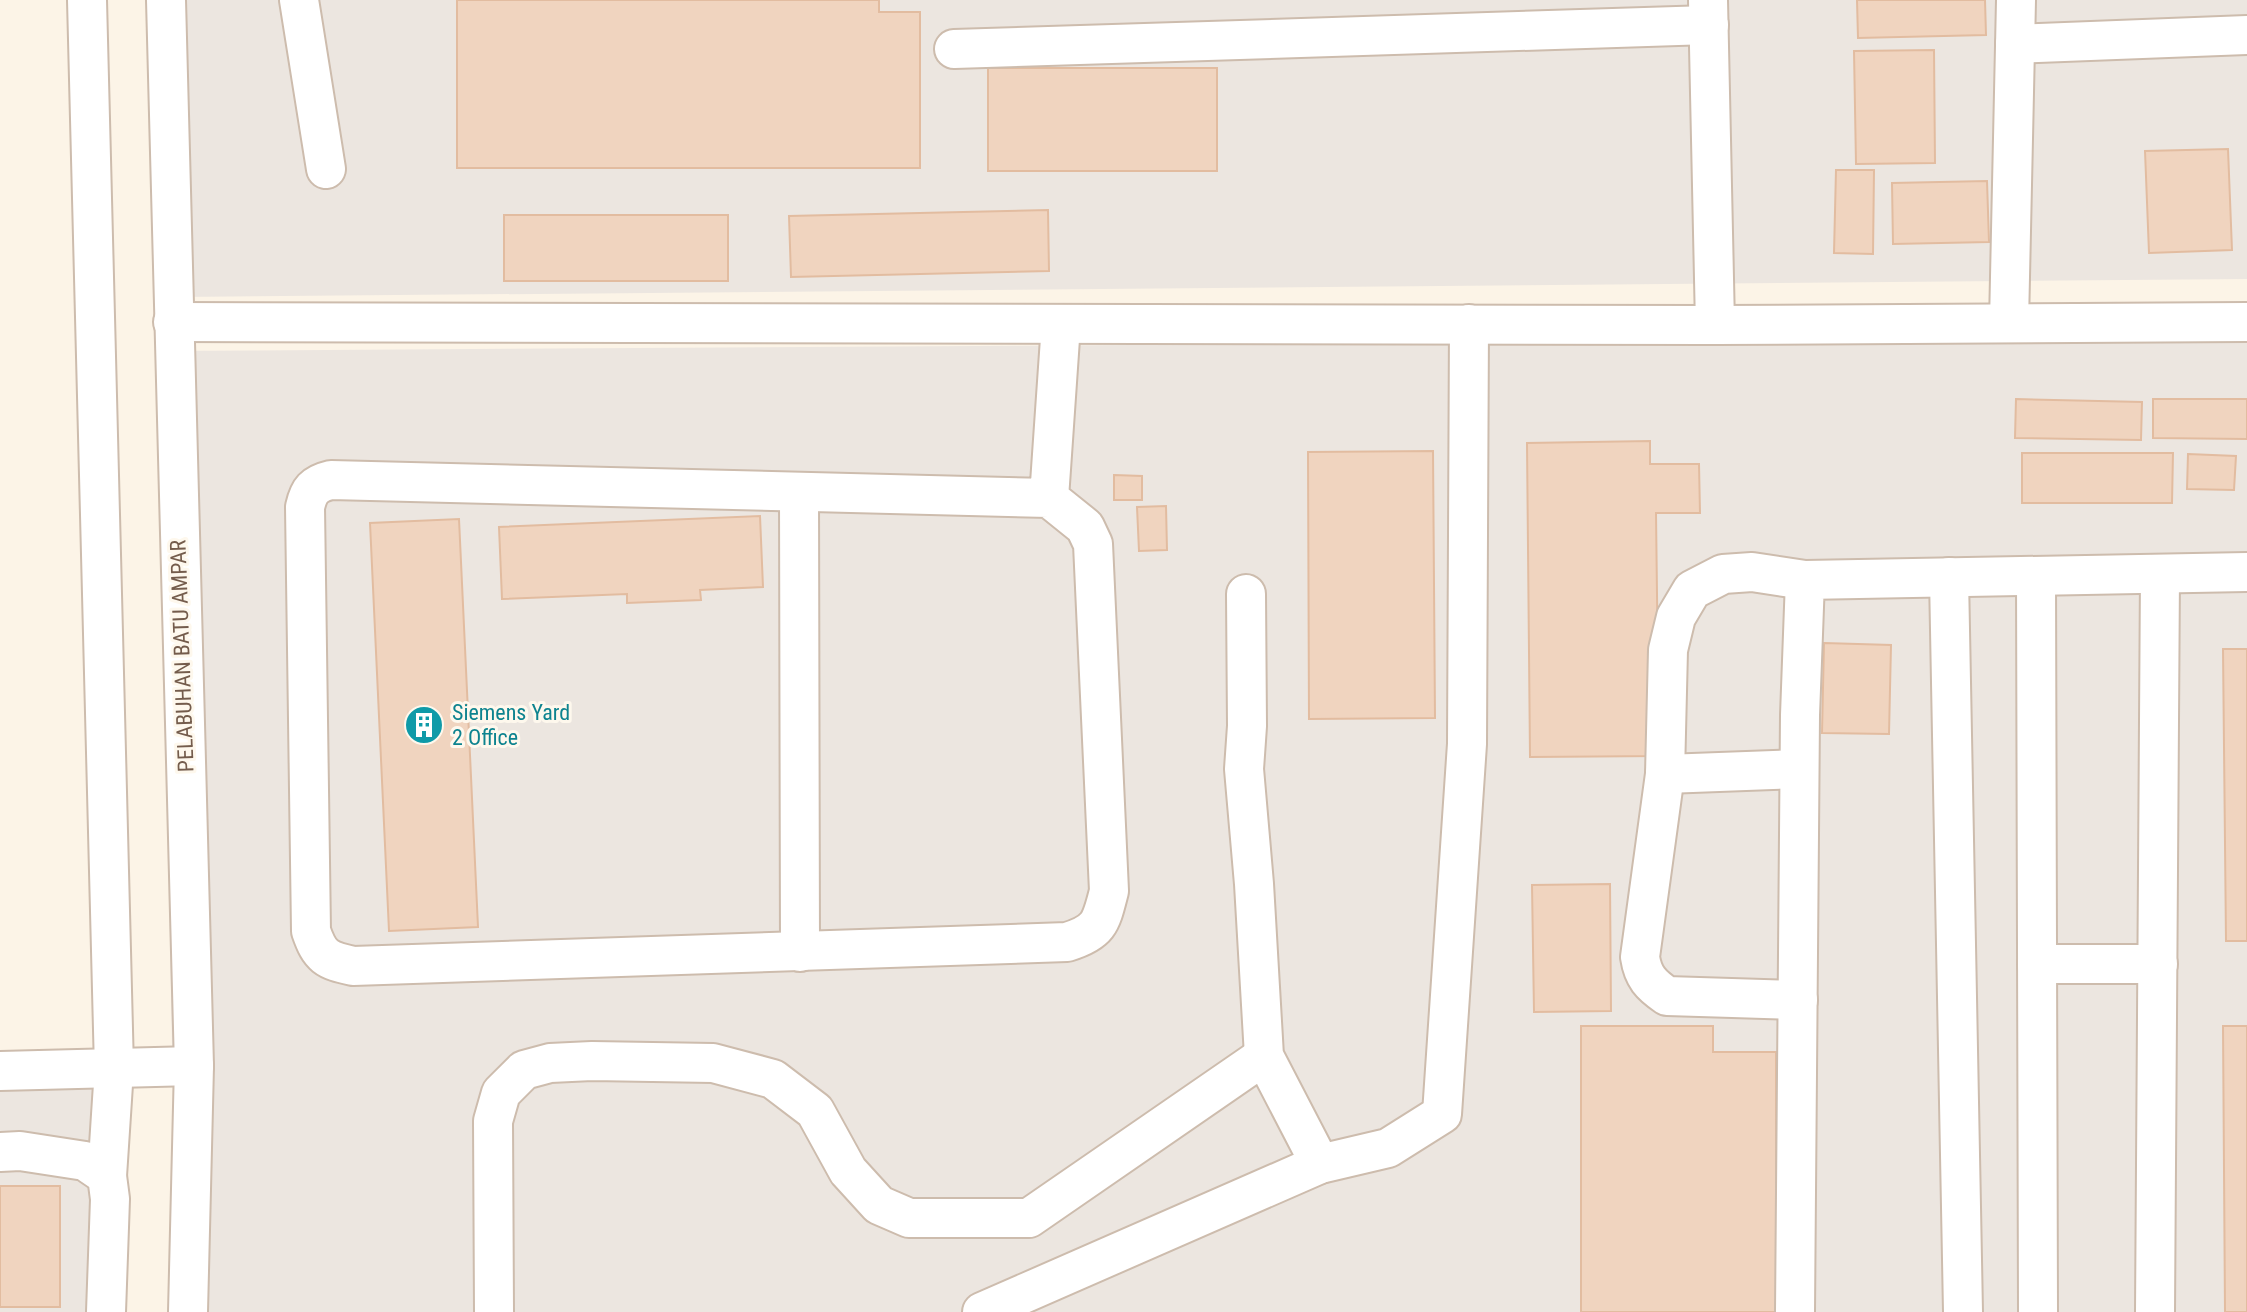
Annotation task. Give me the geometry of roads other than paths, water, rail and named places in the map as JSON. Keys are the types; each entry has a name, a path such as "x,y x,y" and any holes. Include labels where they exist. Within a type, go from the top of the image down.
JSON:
{"lane":[{"path":"87,0 114,1069 107,1176 110,1199 106,1312"},
{"name":"PELABUHAN BATU AMPAR","path":"166,0 194,1066 188,1312"},
{"path":"299,0 326,169"},
{"path":"2009,323 2016,0"},
{"path":"954,49 1709,13 1715,325"},
{"path":"2015,44 2247,35"},
{"path":"173,322 1715,325 2247,322"},
{"path":"1049,498 1061,324"},
{"path":"982,1312 1320,1164 1388,1148 1442,1114 1467,744 1469,324"},
{"path":"331,480 1049,498 1085,527 1093,544 1109,891 1102,918 1090,935 1067,942 353,966 330,961 317,949 311,931 305,507 308,494 316,484 331,480"},
{"path":"799,492 800,952"},
{"path":"1798,1000 1667,996 1652,985 1643,973 1640,957 1665,774 1668,650 1676,617 1692,590 1723,574 1752,572 1805,580 2247,572"},
{"path":"2155,1312 2160,574"},
{"path":"1949,577 1963,1312"},
{"path":"2036,577 2038,1312"},
{"path":"1795,1312 1799,769 1805,580"},
{"path":"1246,594 1247,726 1244,769 1264,1056 1320,1164"},
{"path":"1665,774 1799,769"},
{"path":"2037,964 2158,964"},
{"path":"494,1312 493,1121 501,1093 524,1070 550,1063 592,1061 713,1063 773,1079 815,1111 848,1171 879,1205 909,1218 1029,1218 1264,1056"},
{"path":"0,1071 194,1066"},
{"path":"0,1152 20,1151 85,1161 107,1176"}],"place":[{"name":"Siemens Yard 2 Office","path":"424,725"}]}
